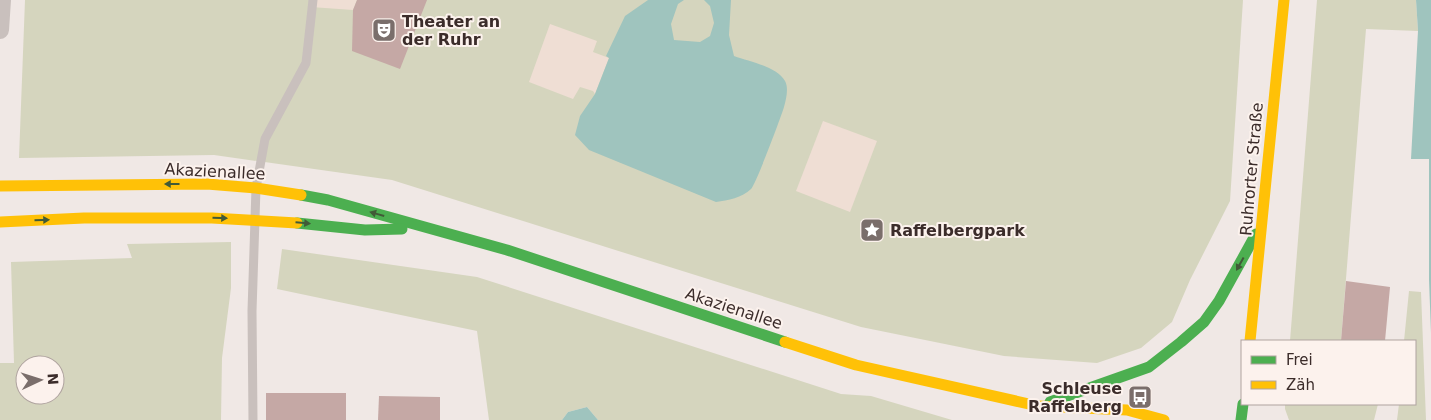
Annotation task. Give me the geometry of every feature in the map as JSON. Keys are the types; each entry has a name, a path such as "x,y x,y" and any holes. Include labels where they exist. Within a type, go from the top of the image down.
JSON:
{"main road":[{"name":"Ruhrorter Straße","path":"1250,340 1284,0"},
{"name":"Akazienallee","path":"0,186 207,184 256,188 328,200 507,250 856,365 1038,406 1075,420"},
{"name":"Akazienallee","path":"0,222 163,217 255,219 365,230 424,228"},
{"path":"1038,406 1149,367 1181,342 1204,322 1219,300 1263,221"},
{"path":"1241,420 1243,405"},
{"name":"Akazienallee","path":"1038,406 1127,410 1164,420"}],"street":[{"path":"0,30 2,0"}],"lane":[{"path":"253,420 252,311 256,188 265,139 306,63 313,0"}],"green space":[{"name":"Raffelbergpark","path":"25,0 1243,0 1230,201 1190,280 1172,322 1141,348 1097,363 1004,356 861,327 392,180 214,155 19,158"},
{"path":"1317,0 1416,0 1418,31 1366,29 1341,340 1290,340"},
{"path":"231,242 231,288 222,358 221,420 0,420 0,363 14,363 11,262 132,258 127,244"},
{"path":"282,249 477,277 841,394 871,396 952,420 598,420 587,407 568,412 562,420 489,420 477,331 277,289"},
{"path":"1409,291 1421,292 1426,420 1397,420 1399,405 1416,405 1416,340 1404,340"},
{"path":"1285,405 1378,405 1374,420 1289,420"}],"shaded area":[{"path":"313,0 357,0 353,10 311,7"},
{"path":"550,24 597,41 593,52 609,58 595,94 593,91 580,87 573,99 529,82"},
{"path":"823,121 877,141 850,212 796,191"}],"water":[{"path":"648,0 684,0 678,4 671,24 674,40 700,42 710,36 714,23 710,6 704,0 731,0 729,35 734,56 769,68 785,81 787,87 784,107 754,184 743,195 716,202 589,150 575,135 580,116 595,94 609,58 606,56 625,16"},
{"path":"1416,0 1431,0 1431,333 1429,159 1411,159 1418,31"},
{"path":"587,407 598,420 562,420 568,412"}],"building":[{"name":"Theater an der Ruhr","path":"357,0 427,0 400,69 352,51 353,10"},
{"path":"1346,281 1390,287 1385,340 1341,340"},
{"path":"266,393 346,393 346,420 266,420"},
{"path":"379,396 440,397 440,420 378,420"}],"traffic: fast":[{"path":"301,195 328,200 507,250 785,342"},
{"path":"297,223 365,230 402,229"},
{"path":"1050,402 1149,367 1181,342 1204,322 1219,301 1256,234"},
{"path":"1241,420 1243,405"}],"traffic: slow":[{"path":"1250,340 1284,0"},
{"path":"0,186 207,184 256,188 301,195"},
{"path":"0,222 84,218 212,218 297,223"},
{"path":"785,342 856,365 1038,406 1127,410 1164,420"}],"place":[{"name":"Theater an der Ruhr","path":"384,30"},
{"name":"Raffelbergpark","path":"872,230"},
{"name":"Schleuse Raffelberg","path":"1140,397"}]}
